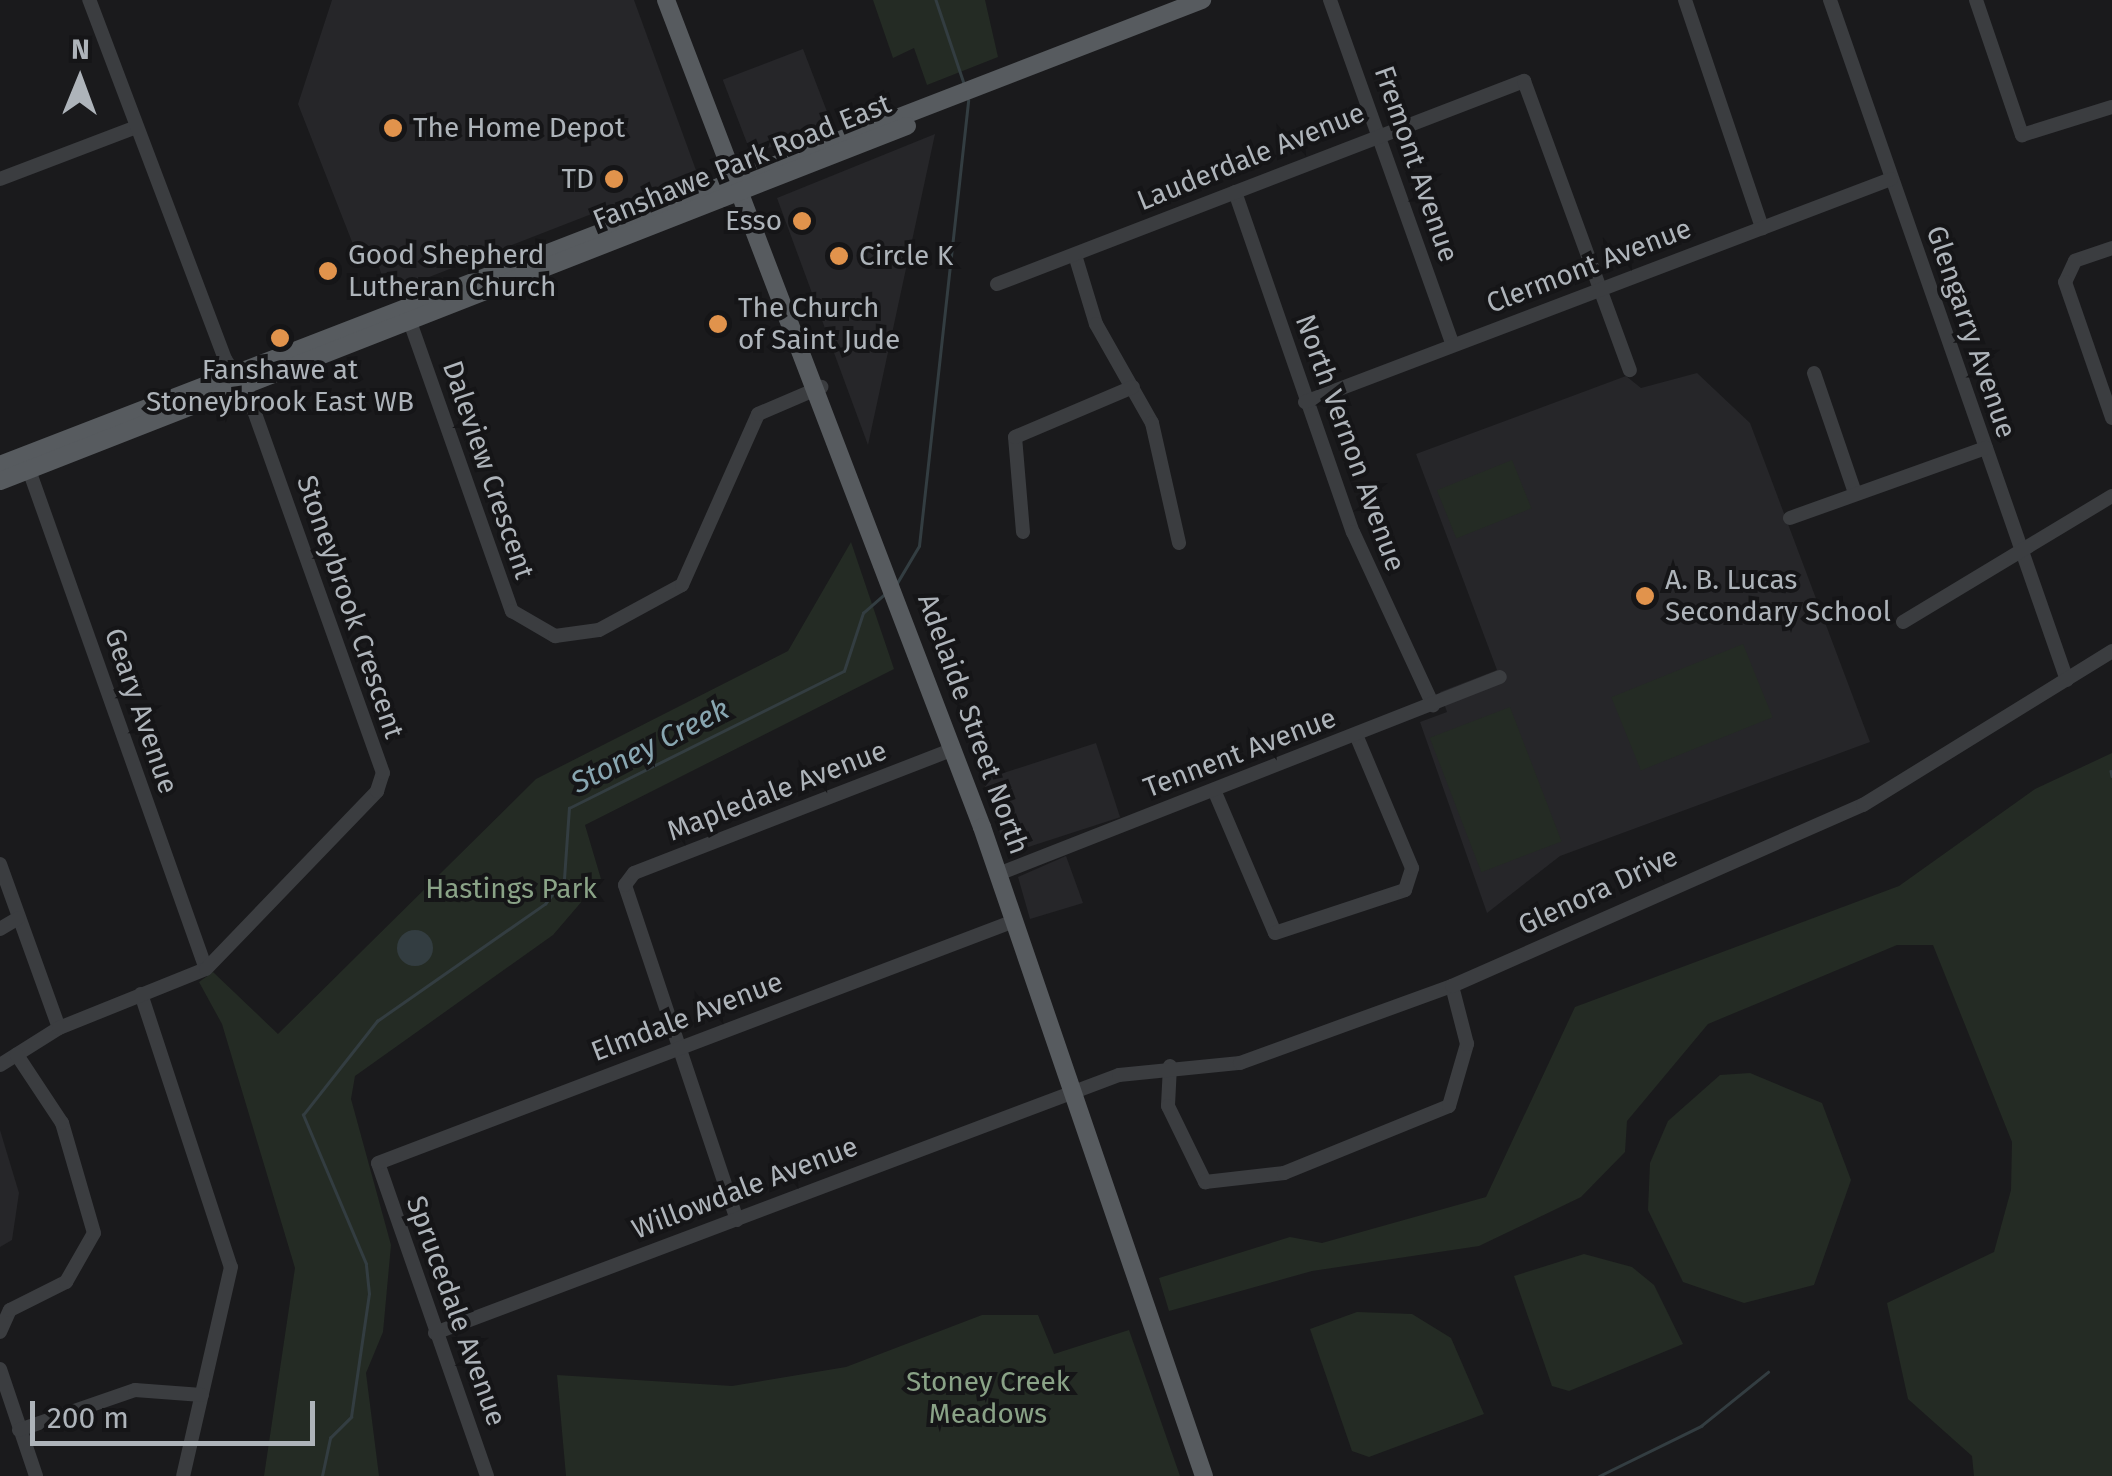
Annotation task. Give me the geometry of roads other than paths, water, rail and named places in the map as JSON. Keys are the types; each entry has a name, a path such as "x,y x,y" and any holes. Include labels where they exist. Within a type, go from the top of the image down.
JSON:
{"main road":[{"name":"Adelaide Street North","path":"666,0 821,387 998,874 1204,1476"},
{"name":"Fanshawe Park Road East","path":"0,481 236,378 409,319 1202,0"},
{"name":"Fanshawe Park Road East","path":"0,465 740,187"}],"street":[{"name":"Stoneybrook Crescent","path":"0,1065 59,1028 206,968 378,790 383,773 236,378 89,0"},
{"name":"Fremont Avenue","path":"1330,0 1452,345"},
{"path":"1685,0 1762,228"},
{"name":"Glengarry Avenue","path":"1830,0 2067,680"},
{"path":"1976,0 2022,136 2112,107"},
{"name":"Lauderdale Avenue","path":"997,284 1379,132 1524,81 1601,288"},
{"path":"0,179 136,126"},
{"name":"Clermont Avenue","path":"1305,402 1891,179"},
{"name":"North Vernon Avenue","path":"1234,192 1305,402 1373,582 1433,706"},
{"path":"2112,248 2076,261 2065,282 2112,418"},
{"path":"1075,255 1096,324 1133,387 1164,462 1179,544"},
{"path":"1601,288 1630,370"},
{"name":"Daleview Crescent","path":"409,319 506,598 530,628 555,636 614,624 682,585 758,414 821,387"},
{"path":"1814,373 1855,493"},
{"path":"1022,532 1016,437 1133,387"},
{"path":"1790,518 1986,448"},
{"name":"Geary Avenue","path":"30,470 206,968"},
{"path":"1903,622 2112,496"},
{"name":"Glenora Drive","path":"1074,1093 1170,1066 1240,1063 1452,986 1863,805 2112,650"},
{"name":"Tennent Avenue","path":"998,874 1500,678"},
{"path":"1214,790 1275,933 1406,890 1412,868 1356,735"},
{"name":"Mapledale Avenue","path":"675,1048 625,885 634,873 952,750"},
{"path":"0,864 59,1028"},
{"path":"0,930 18,918"},
{"name":"Elmdale Avenue","path":"378,1164 1014,921"},
{"path":"1170,1066 1168,1106 1205,1182 1284,1174 1449,1106 1466,1044 1452,986"},
{"path":"140,994 231,1267 183,1476"},
{"path":"675,1048 737,1220"},
{"path":"0,1332 10,1310 66,1282 94,1233 62,1123 18,1055"},
{"name":"Willowdale Avenue","path":"435,1333 1074,1093"},
{"name":"Sprucedale Avenue","path":"378,1164 487,1476"},
{"path":"0,1369 36,1476"},
{"path":"19,1430 135,1390 202,1395"}],"waterway":[{"name":"Stoney Creek","path":"936,0 964,83"},
{"path":"897,583 919,546 968,101"},
{"name":"Stoney Creek","path":"322,1476 330,1438 351,1417 369,1294 366,1264 303,1115 377,1021 545,904 564,879 569,808 844,671 863,613 884,595"},
{"path":"2111,771 2112,776"},
{"path":"1599,1476 1701,1426 1768,1372"}],"place":[{"name":"The Home Depot","path":"393,128"},
{"name":"TD","path":"614,179"},
{"name":"Esso","path":"802,221"},
{"name":"Circle K","path":"839,256"},
{"name":"Good Shepherd Lutheran Church","path":"328,271"},
{"name":"The Church of Saint Jude","path":"718,324"},
{"name":"Fanshawe at Stoneybrook East WB","path":"280,338"},
{"name":"A. B. Lucas Secondary School","path":"1645,596"}],"park label":[{"name":"Hastings Park","path":"511,889"},
{"name":"Stoney Creek Meadows","path":"988,1398"}]}
